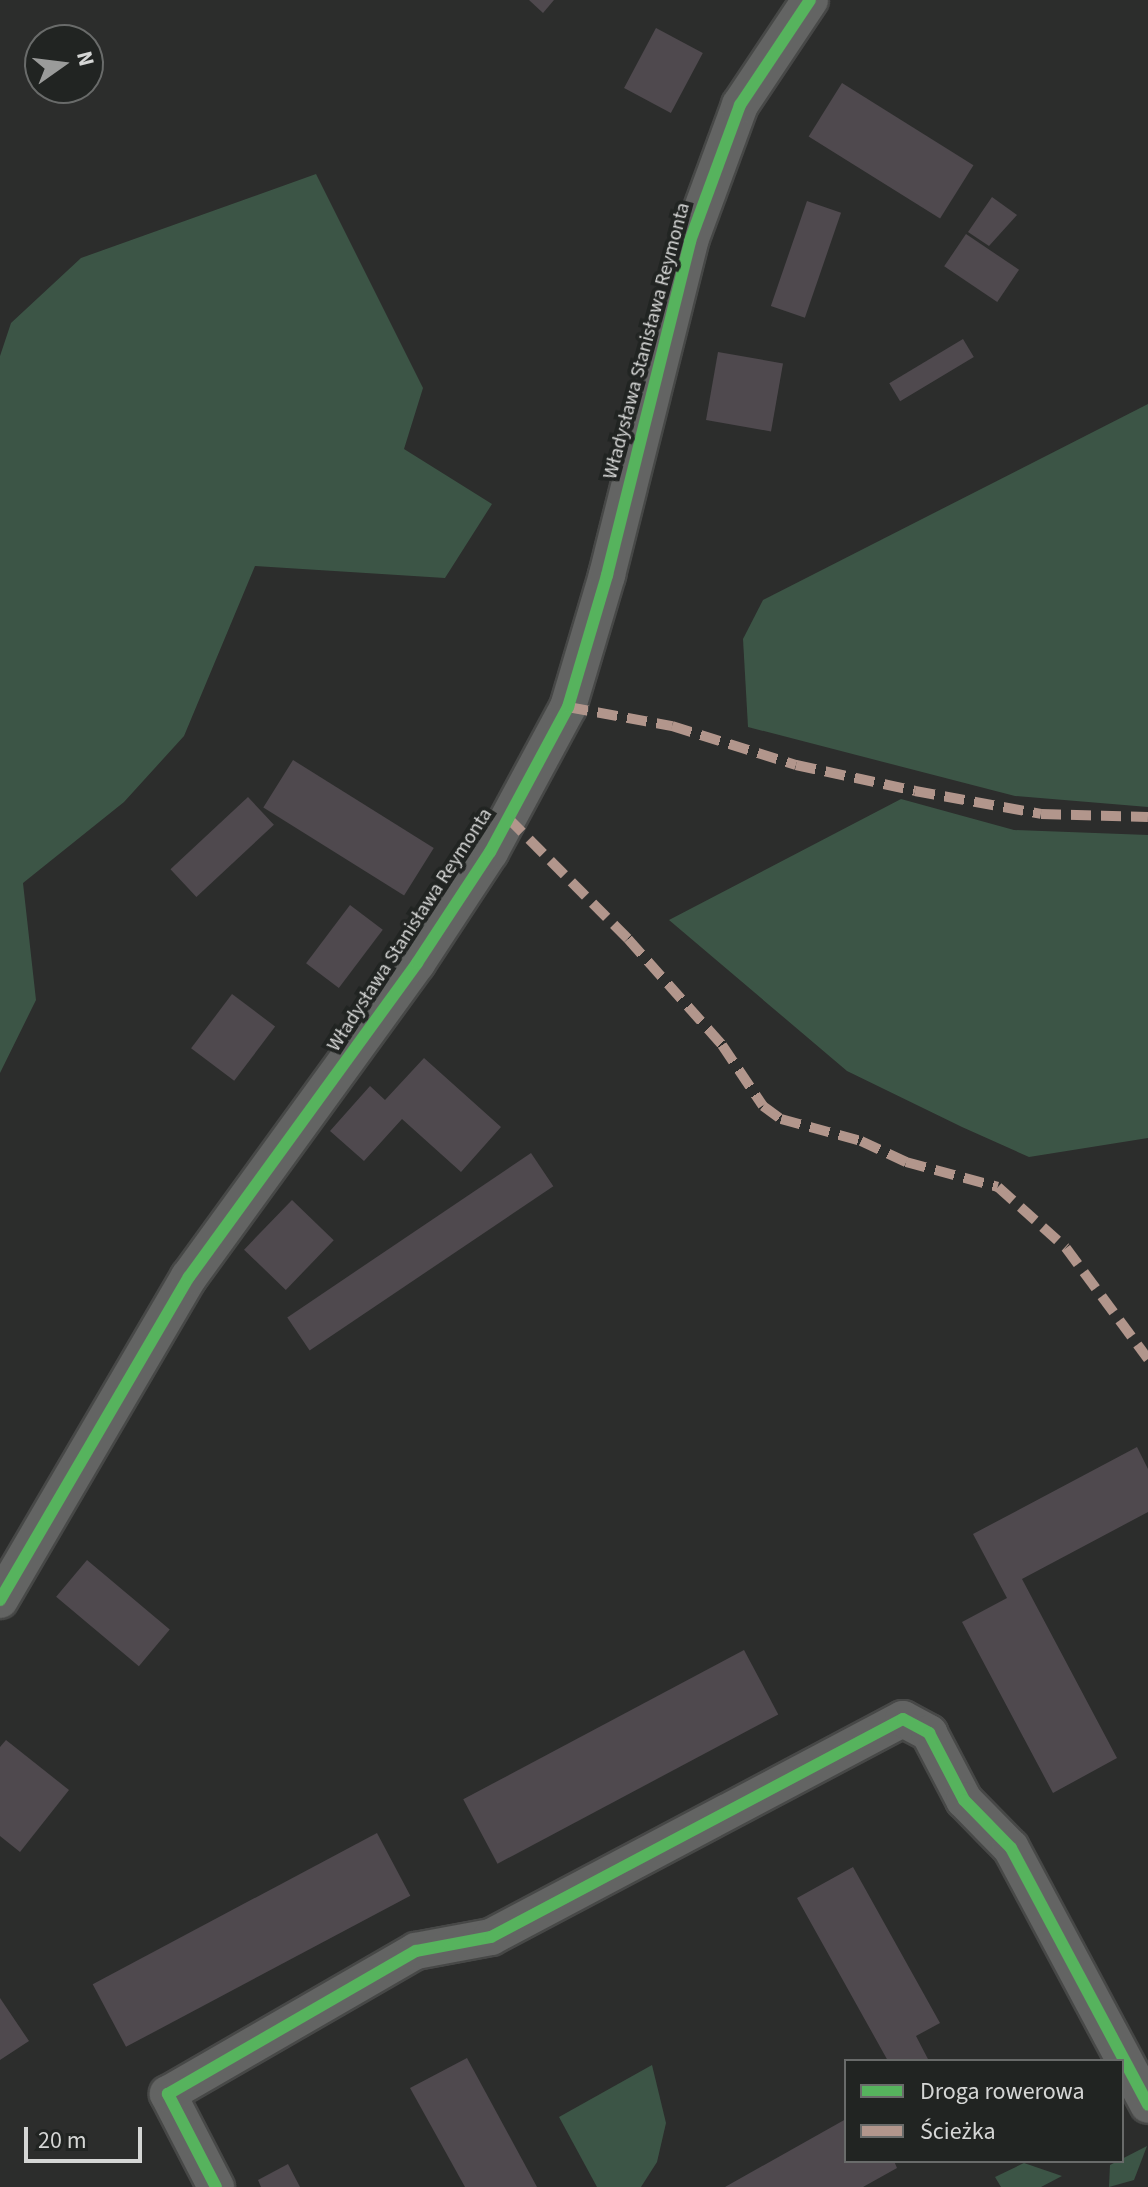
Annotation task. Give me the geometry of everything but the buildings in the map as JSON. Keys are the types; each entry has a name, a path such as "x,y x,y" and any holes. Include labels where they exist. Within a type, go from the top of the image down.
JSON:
{"street":[{"name":"Władysława Stanisława Reymonta","path":"0,1600 189,1277 417,963 490,852 568,707 607,575 690,241 740,105 810,0"},
{"path":"216,2187 168,2094 416,1951 491,1937 903,1719 929,1733 964,1800 1011,1848 1134,2044 1148,2105"}],"green space":[{"path":"316,174 423,388 404,449 492,504 445,578 255,566 184,736 124,802 23,883 36,1000 0,1073 0,356 11,323 81,258"},
{"path":"1148,404 1148,807 1015,796 748,727 743,639 763,600"},
{"path":"901,799 1014,830 1148,835 1148,1138 1029,1157 962,1127 847,1071 669,920"},
{"path":"652,2065 666,2123 657,2162 641,2187 597,2187 559,2117"},
{"path":"1147,2146 1134,2180 1109,2187 1110,2165 1124,2163 1124,2158"},
{"path":"1024,2163 1062,2176 1041,2187 1001,2187 995,2177"}],"marked path":[{"path":"568,707 672,726 796,765 915,791 1041,814 1148,817"},
{"path":"508,818 628,939 722,1045 763,1106 781,1119 861,1141 906,1162 998,1187 1066,1248 1148,1359"}],"cycle path":[{"path":"0,1600 189,1277 417,963 490,852 568,707 607,575 690,241 740,105 810,0"},
{"path":"216,2187 168,2094 416,1951 491,1937 903,1719 929,1733 964,1800 1011,1848 1123,2059"},
{"path":"1124,2060 1148,2105"}]}
